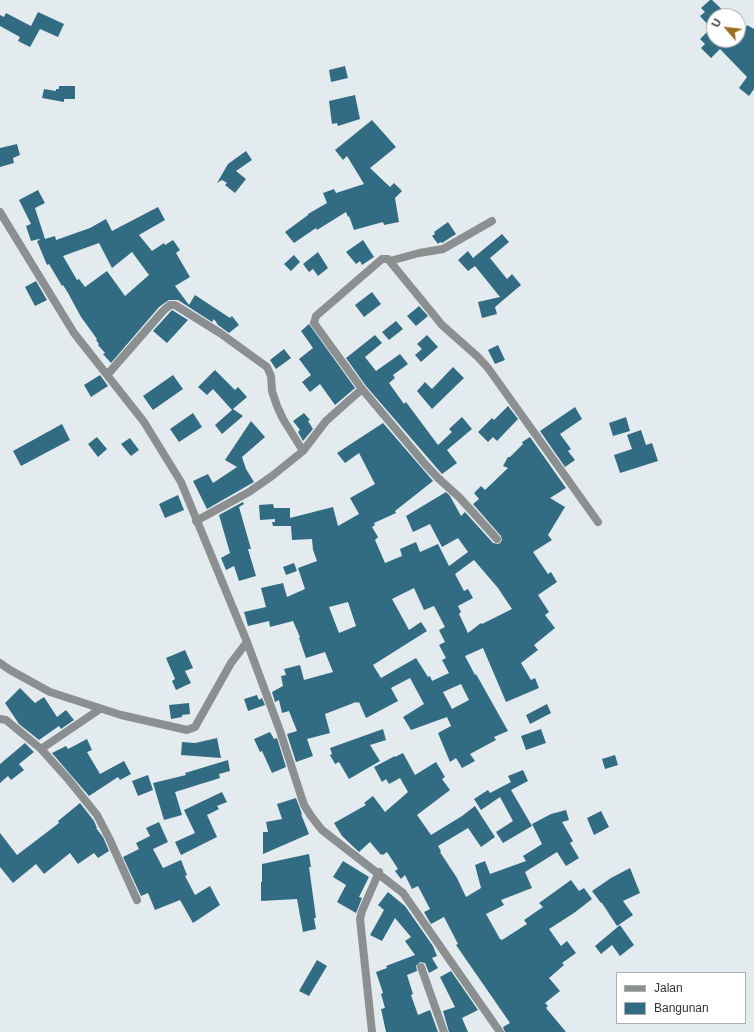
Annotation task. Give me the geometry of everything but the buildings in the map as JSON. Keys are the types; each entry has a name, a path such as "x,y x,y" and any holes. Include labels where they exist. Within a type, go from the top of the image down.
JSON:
{"street":[{"path":"0,212 74,332 144,422 181,482 247,642 280,731 304,805 322,830 379,872 403,893 500,1032"},
{"path":"390,261 419,253 443,249 492,221"},
{"path":"496,539 460,498 433,473 362,389 315,325 314,320 316,316 382,259 388,259 390,261 442,325 478,356 488,368 598,522"},
{"path":"108,374 163,311 170,305 174,305 220,333 267,367 271,376 272,391 277,406 283,419 303,451"},
{"path":"196,521 249,492 272,476 303,451 326,421 362,389"},
{"path":"0,663 50,692 100,709 187,730 195,727 231,663 247,642"},
{"path":"41,749 100,709"},
{"path":"0,719 6,720 41,749 68,779 97,816 109,838 136,900"},
{"path":"372,1032 360,919 379,872"},
{"path":"421,967 444,1032"}]}
